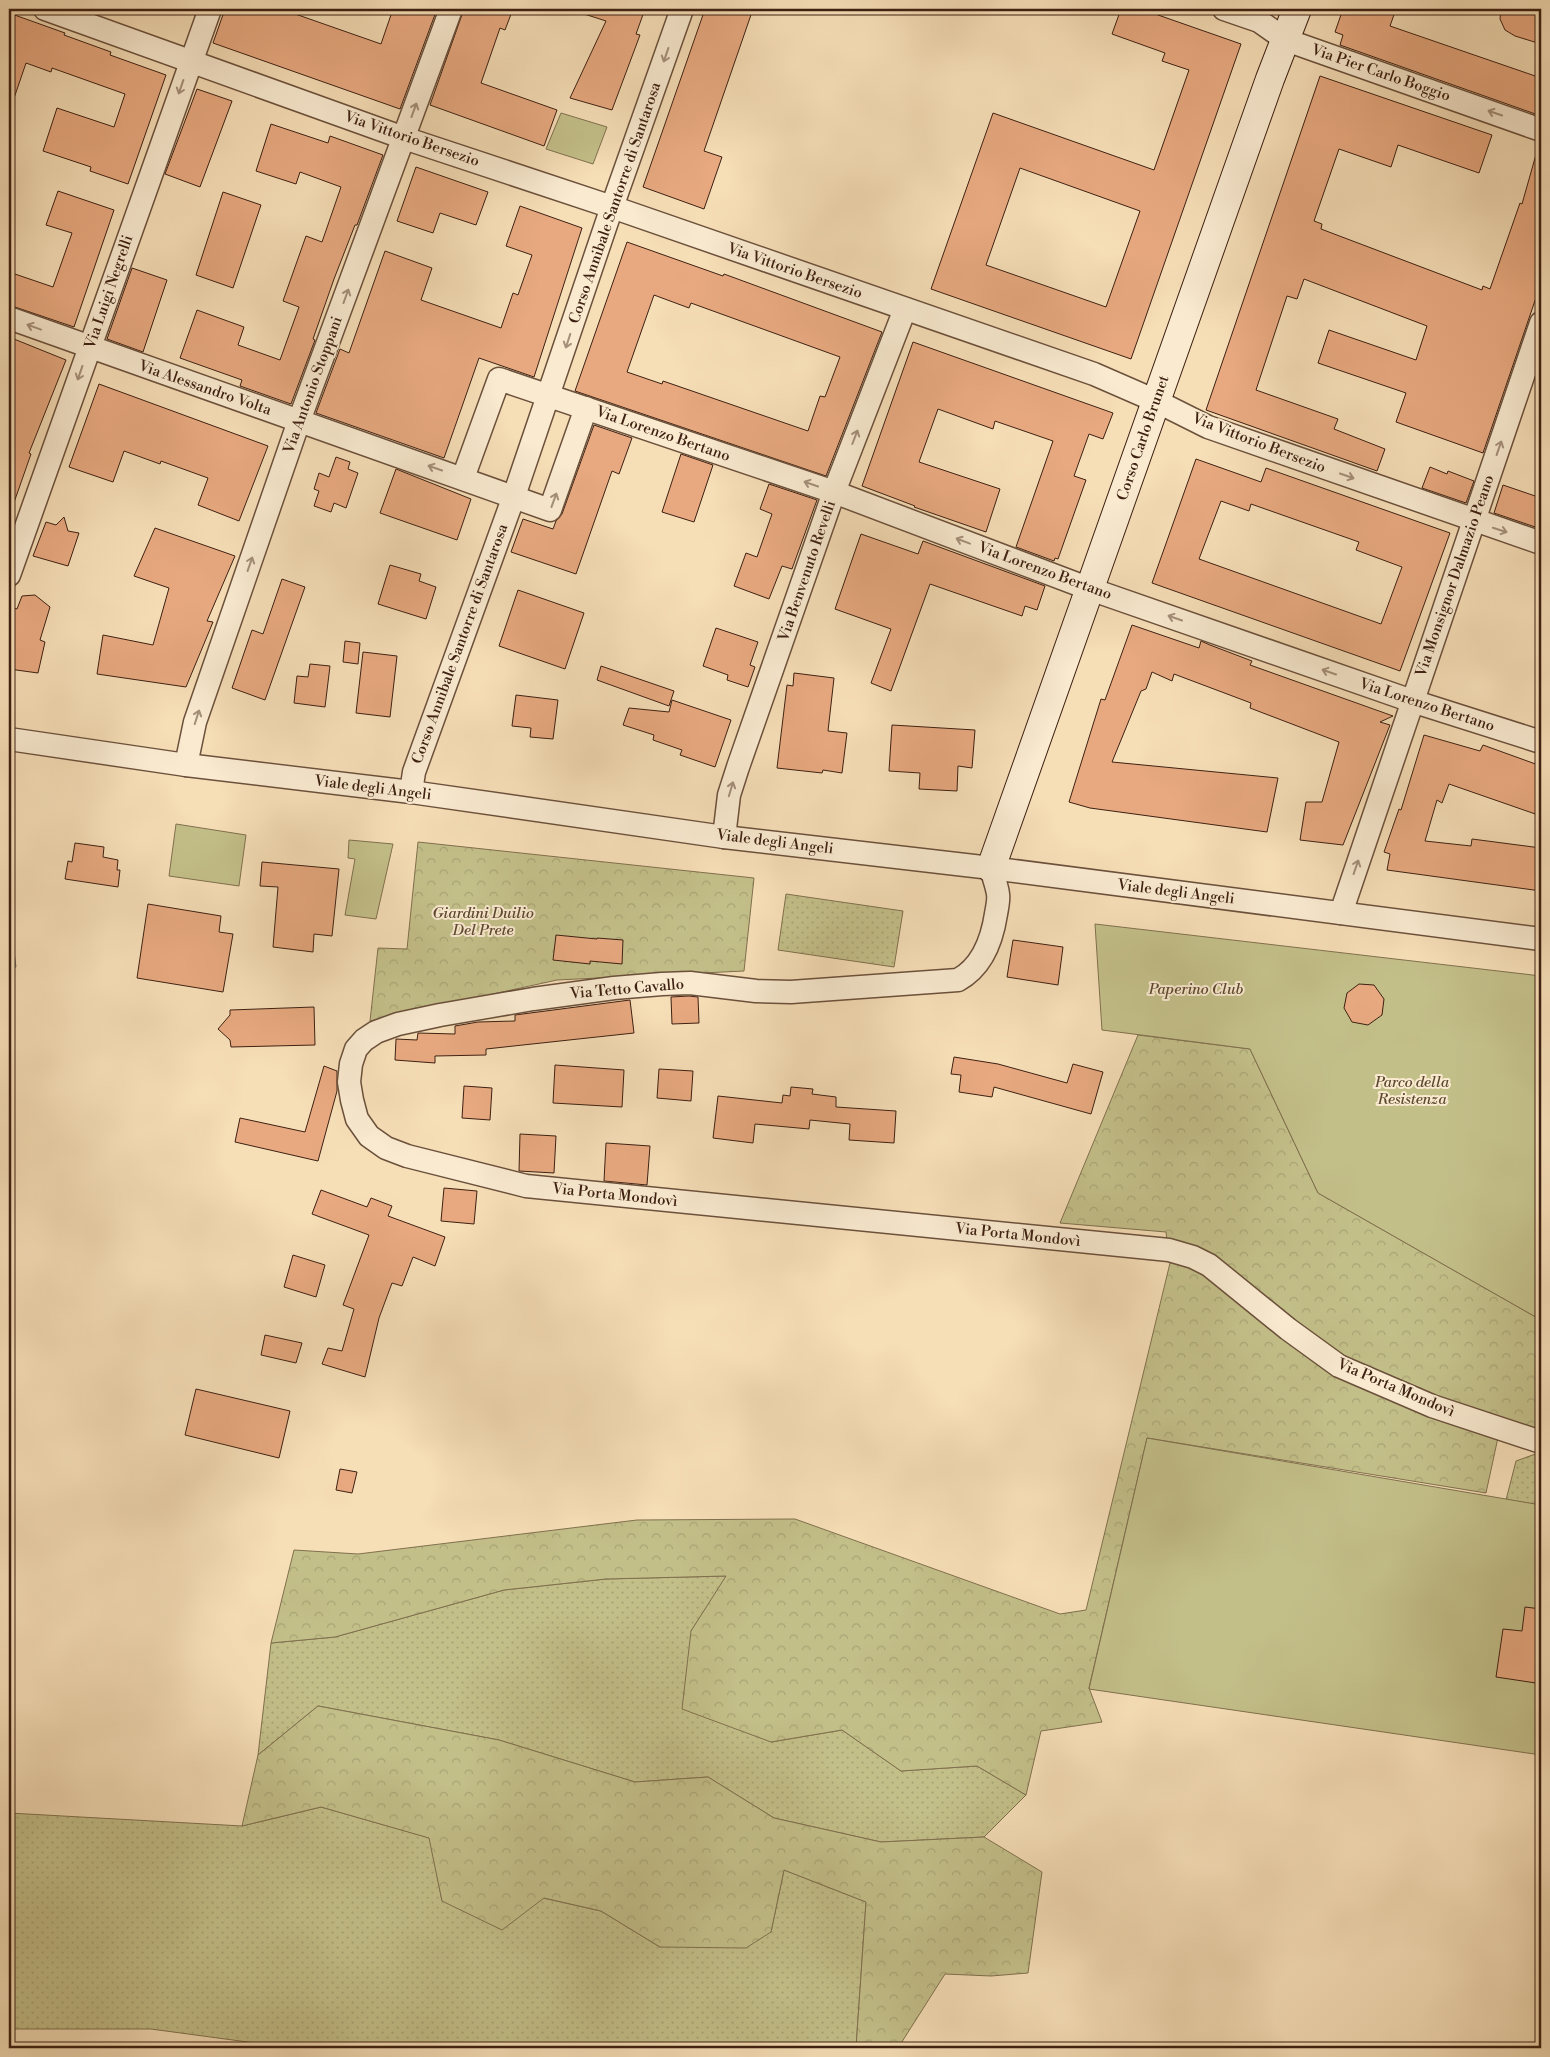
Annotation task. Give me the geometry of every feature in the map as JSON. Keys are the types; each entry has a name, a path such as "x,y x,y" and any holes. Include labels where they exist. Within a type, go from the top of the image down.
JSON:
{"street":[{"name":"Via Vittorio Bersezio","path":"45,9 404,138 612,207 1094,374 1156,401 1208,427 1541,544"},
{"name":"Via Luigi Negrelli","path":"9,575 210,9"},
{"name":"Via Antonio Stoppani","path":"186,765 195,722 299,421 451,9"},
{"name":"Corso Annibale Santorre di Santarosa","path":"411,792 414,772 549,397 612,207 682,9"},
{"name":"Via Pier Carlo Boggio","path":"1224,9 1259,21 1286,40 1541,130"},
{"name":"Corso Carlo Brunet","path":"991,868 1270,79 1297,9"},
{"name":"Via Benvenuto Revelli","path":"724,837 728,795 834,492 905,309"},
{"name":"Via Alessandro Volta","path":"9,318 514,496"},
{"name":"Via Monsignor Dalmazio Peano","path":"1341,913 1541,324"},
{"path":"463,478 499,379 549,397"},
{"name":"Via Lorenzo Bertano","path":"549,397 834,492 1090,589 1412,701 1541,742"},
{"path":"514,496 550,510 586,408"},
{"name":"Viale degli Angeli","path":"9,739 186,765 411,792 724,837 991,868 1541,939"},
{"name":"Via Tetto Cavallo","path":"448,1167 406,1156 386,1148 369,1136 357,1119 349,1082 351,1064 356,1049 364,1040 376,1032 398,1024 440,1015 533,999 614,988 690,983 756,991 791,992 958,980 968,974 980,961 988,946 993,930 999,896 991,868"},
{"name":"Via Porta Mondovì","path":"448,1167 526,1186 1169,1250 1193,1256 1209,1265 1288,1329 1339,1366 1432,1406 1541,1442"}],"green space":[{"path":"561,113 607,127 593,164 546,149"},
{"path":"176,824 246,835 239,886 169,876"},
{"path":"349,840 393,844 376,919 345,915 355,859 348,858"},
{"name":"Giardini Duilio Del Prete","path":"418,842 754,878 744,971 557,980 370,1021 378,948 407,949"},
{"path":"786,894 903,911 894,967 778,950"},
{"name":"Parco della Resistenza","path":"1095,924 1541,976 1541,1320 1318,1193 1250,1049 1102,1030"},
{"path":"1138,1035 1250,1049 1318,1193 1541,1320 1541,1432 1502,1419 1486,1493 1147,1438 1089,1688 1102,1722 1041,1731 1026,1795 977,1766 901,1771 842,1730 771,1742 682,1709 691,1631 726,1576 606,1579 504,1590 335,1637 271,1643 294,1550 358,1554 637,1520 795,1519 1060,1614 1086,1610 1170,1263 1166,1232 1060,1223"},
{"path":"1147,1438 1541,1505 1541,1755 1089,1689"},
{"path":"1541,1452 1536,1470 1541,1472 1541,1505 1506,1500 1516,1461"},
{"path":"727,1576 691,1631 771,1742 842,1730 901,1771 977,1766 1026,1795 984,1837 881,1842 774,1818 708,1777 635,1782 499,1740 318,1706 258,1755 271,1643 335,1637 504,1590 606,1579"},
{"path":"318,1706 499,1740 635,1782 708,1777 774,1818 881,1842 984,1837 1042,1872 1028,1973 991,1976 945,1974 898,2048 856,2048 866,1902 784,1870 771,1932 746,1948 660,1947 601,1911 544,1898 502,1930 442,1901 429,1838 321,1807 242,1826 258,1755"},
{"path":"321,1807 430,1838 442,1901 543,1898 601,1911 660,1947 771,1932 784,1870 866,1902 856,2048 266,2048 255,2043 151,2029 9,2029 9,1813 242,1826"}],"water":[{"path":"13,943 16,967 9,968 9,944"}],"building":[{"path":"225,9 281,9 381,44 393,9 437,9 400,109 213,43"},
{"path":"464,9 513,9 505,30 500,28 481,83 557,110 544,146 430,105"},
{"path":"579,9 645,9 636,34 640,35 612,110 570,98 606,21 578,12"},
{"path":"705,9 753,9 704,151 722,157 704,209 643,187"},
{"path":"1121,9 1141,9 1241,44 1131,359 931,289 993,113 1154,170 1189,70 1162,61 1165,53 1112,34","holes":["1020,168 1140,211 1106,307 986,265"]},
{"path":"1343,9 1396,9 1390,26 1541,78 1541,116 1340,45 1343,35 1335,32"},
{"path":"1501,9 1541,9 1541,44 1515,36 1505,30 1500,19"},
{"path":"9,13 111,52 110,55 166,75 128,184 90,171 91,167 43,151 57,108 114,127 125,94 52,68 51,72 26,63 11,107 9,107"},
{"path":"1320,76 1492,135 1479,173 1398,145 1391,167 1339,149 1314,221 1322,224 1321,229 1482,290 1483,286 1490,289 1520,203 1522,204 1537,151 1541,152 1541,283 1483,453 1396,422 1406,393 1318,363 1329,330 1416,360 1427,326 1304,279 1297,299 1287,296 1256,390 1338,419 1334,429 1385,449 1377,471 1206,410"},
{"path":"197,89 232,101 200,187 165,174"},
{"path":"271,124 328,143 330,136 383,155 357,225 355,225 334,279 313,339 315,340 291,404 240,386 242,380 180,358 197,310 244,327 238,345 280,360 299,307 283,301 306,236 322,242 341,187 300,172 296,184 256,171"},
{"path":"416,167 488,192 476,225 440,213 433,233 397,221"},
{"path":"58,191 114,210 74,327 9,305 9,272 53,287 72,233 46,225"},
{"path":"223,192 261,205 233,288 196,275"},
{"path":"520,206 582,228 534,377 479,358 444,458 316,413 340,349 349,353 385,251 432,268 421,300 501,328 513,293 518,295 532,255 506,246"},
{"path":"627,242 723,276 724,274 882,332 826,476 575,391","holes":["654,295 689,308 691,303 840,357 825,397 820,396 808,431 663,381 662,384 627,372"]},
{"path":"132,268 167,280 143,352 107,339"},
{"path":"9,337 66,360 29,453 31,454 11,511 9,510"},
{"path":"913,342 1113,413 1103,439 1089,434 1074,476 1086,480 1058,559 1055,558 1054,561 1016,547 1053,441 995,421 993,429 938,409 919,462 1000,489 986,532 914,507 862,486"},
{"path":"99,384 268,446 239,521 198,505 208,478 161,461 160,464 124,451 113,482 69,467"},
{"path":"594,425 632,438 619,474 612,471 576,574 511,552 523,519 553,529 556,521 562,514"},
{"path":"681,454 713,465 694,522 662,512"},
{"path":"336,457 350,462 348,469 358,473 346,508 334,503 331,512 314,506 319,491 314,489 319,473 329,477"},
{"path":"1196,459 1261,482 1266,468 1450,533 1400,671 1152,583","holes":["1221,501 1249,511 1251,504 1359,542 1356,550 1402,567 1381,624 1199,559"]},
{"path":"1430,467 1447,474 1448,471 1474,481 1466,503 1422,488"},
{"path":"396,469 471,499 457,540 380,513"},
{"path":"769,484 817,500 792,569 782,566 769,599 734,586 746,553 757,557 772,514 760,509"},
{"path":"1503,485 1541,498 1541,529 1494,513"},
{"path":"64,517 68,531 79,533 68,566 33,556 46,522 56,525"},
{"path":"155,528 235,556 207,621 213,622 186,687 97,674 103,635 153,645 169,588 134,576"},
{"path":"861,534 918,554 923,541 1045,586 1037,610 1025,606 1022,616 930,584 891,691 871,683 891,629 835,609"},
{"path":"390,565 421,574 419,581 436,587 426,619 378,604"},
{"path":"282,579 305,587 265,700 232,688 252,630 263,634"},
{"path":"518,590 584,613 565,669 499,646"},
{"path":"35,595 50,607 40,640 45,642 38,673 9,669 9,606 17,609 22,596"},
{"path":"1132,625 1199,648 1201,641 1252,661 1250,665 1393,716 1380,722 1390,725 1343,845 1300,840 1306,802 1322,802 1339,742 1250,708 1251,703 1174,674 1172,681 1152,672 1146,689 1141,691 1112,762 1278,778 1267,832 1090,808 1069,802 1101,699 1105,700"},
{"path":"716,628 758,642 750,665 755,667 748,687 727,680 728,675 703,666"},
{"path":"345,641 360,643 358,664 343,662"},
{"path":"363,652 397,656 390,717 356,713"},
{"path":"310,664 330,666 325,707 294,703 297,676 308,677"},
{"path":"601,666 674,691 669,706 597,680"},
{"path":"794,673 834,678 828,731 847,733 842,773 823,770 822,773 777,768 787,685 793,686"},
{"path":"516,695 558,700 553,739 530,737 531,728 512,726"},
{"path":"672,700 731,720 715,767 680,755 682,750 653,740 654,735 623,725 629,708 669,712"},
{"path":"892,725 975,730 972,768 958,766 957,791 919,789 920,773 889,771"},
{"path":"1424,735 1480,751 1483,745 1541,766 1541,816 1449,784 1442,803 1437,800 1425,841 1471,846 1472,839 1541,848 1541,891 1387,870 1390,854 1384,852 1399,809 1401,810"},
{"path":"75,843 104,847 103,857 118,860 117,870 120,870 118,887 65,879 68,861 72,862"},
{"path":"262,862 339,869 332,936 314,934 313,952 273,947 278,887 260,886"},
{"path":"148,904 221,916 219,932 233,934 223,992 137,978"},
{"path":"556,935 623,940 622,964 590,961 590,964 553,960"},
{"path":"1013,940 1063,947 1058,985 1007,977"},
{"path":"1359,984 1374,985 1384,999 1382,1015 1368,1025 1352,1022 1344,1008 1347,993"},
{"path":"671,997 698,997 699,1023 672,1024"},
{"path":"630,1000 634,1033 486,1049 486,1055 435,1056 435,1063 395,1060 396,1039 417,1040 418,1033 455,1034 455,1026 478,1022 515,1021 515,1015"},
{"path":"314,1007 315,1045 231,1047 230,1040 218,1029 230,1015 230,1010"},
{"path":"954,1057 998,1064 1067,1083 1073,1064 1103,1072 1091,1114 994,1087 992,1097 959,1092 961,1075 951,1074"},
{"path":"555,1065 624,1070 622,1107 553,1103"},
{"path":"324,1066 337,1071 337,1091 318,1161 235,1142 240,1118 305,1132"},
{"path":"659,1069 693,1071 691,1101 657,1098"},
{"path":"464,1086 492,1088 490,1120 462,1118"},
{"path":"791,1087 813,1089 812,1094 836,1097 836,1107 896,1111 894,1143 849,1140 850,1124 810,1120 809,1129 755,1124 753,1143 713,1138 718,1096 782,1103 783,1095 790,1096"},
{"path":"520,1134 556,1136 554,1173 519,1171"},
{"path":"606,1143 650,1146 647,1185 604,1181"},
{"path":"444,1188 477,1191 474,1224 441,1221"},
{"path":"321,1190 367,1207 371,1198 392,1206 388,1216 445,1237 435,1266 413,1257 402,1286 392,1283 379,1318 365,1377 322,1364 328,1348 342,1351 354,1309 343,1305 369,1235 312,1214"},
{"path":"293,1255 325,1265 316,1297 284,1287"},
{"path":"265,1335 302,1343 296,1363 261,1355"},
{"path":"196,1389 290,1411 279,1458 185,1435"},
{"path":"340,1469 357,1472 352,1493 336,1490"},
{"path":"1525,1607 1541,1609 1541,1647 1536,1683 1496,1677 1503,1629 1522,1631"}],"park label":[{"name":"Paperino Club","path":"1196,989"}]}
